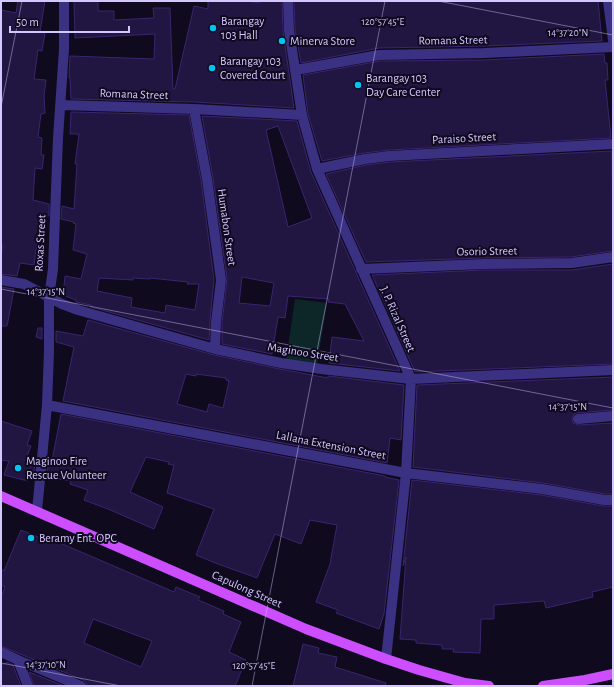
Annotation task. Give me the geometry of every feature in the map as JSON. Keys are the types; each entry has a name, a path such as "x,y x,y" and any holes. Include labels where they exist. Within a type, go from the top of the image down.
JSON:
{"main road":[{"name":"Capulong Street","path":"1,496 306,629 386,659 464,684 489,686"},
{"path":"543,686 613,674"}],"street":[{"name":"Roxas Street","path":"36,511 47,405 49,297 53,269 64,49 64,1"},
{"name":"J. P. Rizal Street","path":"288,1 289,30 302,116 317,169 411,379 406,473 386,659"},
{"path":"608,1 613,40"},
{"name":"Romana Street","path":"296,70 379,55 484,53 613,47"},
{"name":"Romana Street","path":"61,105 194,109 302,116"},
{"name":"Humabon Street","path":"194,109 207,179 221,280 215,349"},
{"name":"Paraiso Street","path":"317,169 365,159 389,156 613,144"},
{"name":"Osorio Street","path":"361,269 484,264 572,263 613,257"},
{"name":"Maginoo Street","path":"1,280 24,284 62,304 78,310 215,349 288,364 411,379 613,370"},
{"name":"Lallana Extension Street","path":"47,405 406,473 613,500"},
{"path":"578,419 613,416"},
{"path":"1,652 82,686"},
{"path":"18,660 28,686"}],"green space":[{"path":"295,299 327,303 317,365 286,361"}],"building":[{"path":"18,1 45,1 40,32 45,33 42,51 38,50 34,79 46,80 44,96 45,113 41,114 38,137 42,138 41,155 44,155 42,169 35,168 33,200 49,204 49,216 41,215 34,265 20,263 17,276 1,274 3,245 1,245 1,10 16,13"},
{"path":"74,1 98,1 98,11 114,11 114,20 154,18 153,8 170,8 173,89 175,89 194,6 208,9 208,2 211,1 245,1 260,3 260,1 282,1 283,31 294,108 194,102 71,99 69,78 70,56 154,59 155,34 75,38"},
{"path":"294,1 598,1 602,41 484,46 379,48 301,63 295,29"},
{"path":"604,54 605,63 607,63 608,80 605,80 611,138 389,150 322,161 308,114 303,75 380,61 484,60"},
{"path":"71,112 189,115 201,180 214,280 209,340 91,307 91,305 76,302 76,300 63,295 65,276 81,279 87,254 73,250 76,224 73,223 74,222 61,219 62,206 74,209 77,164 75,164 79,134 70,134","holes":["99,278 133,280 133,278 150,278 188,282 187,284 199,284 195,310 166,305 165,313 131,307 132,298 97,291"]},
{"path":"202,116 297,121 311,172 400,371 329,363 332,337 364,341 345,304 328,302 329,299 288,296 285,318 278,317 272,354 222,344 222,323 227,279 213,178","holes":["278,126 312,218 288,227 266,130","242,277 274,283 270,306 239,303"]},
{"path":"612,151 613,251 571,257 366,262 326,174 366,165 390,162"},
{"path":"613,264 613,364 415,372 372,275 484,270 572,270"},
{"path":"1,287 14,289 7,326 1,326"},
{"path":"88,320 214,355 280,369 328,378 328,376 404,385 401,440 390,438 387,463 63,401 74,347 56,342 56,331 83,336","holes":["186,374 196,376 196,374 226,378 226,380 229,381 223,408 209,404 207,412 177,404"]},
{"path":"38,328 42,328 42,339 36,337"},
{"path":"613,377 613,410 577,413 574,414 572,419 573,423 578,425 613,423 613,494 605,494 543,483 413,467 417,385"},
{"path":"61,414 385,476 399,480 384,614 379,629 336,613 338,610 316,602 330,564 337,525 310,520 301,544 275,534 257,578 218,564 196,555 214,509 167,493 174,465 168,464 169,462 146,457 130,492 163,507 154,529 84,500 88,490 70,484 71,481 47,477 48,465 51,466"},
{"path":"1,421 32,431 27,445 31,446 26,459 35,462 34,474 31,473 28,481 4,475 9,461 1,460"},
{"path":"412,480 541,495 603,506 613,506 613,587 592,592 593,597 546,608 544,601 494,605 494,619 481,619 480,653 453,652 454,649 442,649 442,645 416,643 416,640 400,639 406,557 403,566"},
{"path":"21,530 50,542 51,539 174,592 176,587 200,597 198,600 224,611 223,614 241,622 229,652 246,660 235,686 87,686 86,682 83,680 1,646 1,597 5,587 1,585 1,569 4,571","holes":["93,619 152,641 141,667 84,643"]},
{"path":"303,644 319,648 318,653 337,657 335,667 386,683 385,686 293,686"},
{"path":"7,662 13,665 21,686 1,686 1,666"},
{"path":"29,672 64,686 34,686"}],"place":[{"name":"Barangay 103 Hall","path":"213,28"},
{"name":"Minerva Store","path":"282,41"},
{"name":"Barangay 103 Covered Court","path":"212,68"},
{"name":"Barangay 103 Day Care Center","path":"358,85"},
{"name":"Maginoo Fire Rescue Volunteer","path":"18,468"},
{"name":"Beramy Ent. OPC","path":"31,538"}]}
